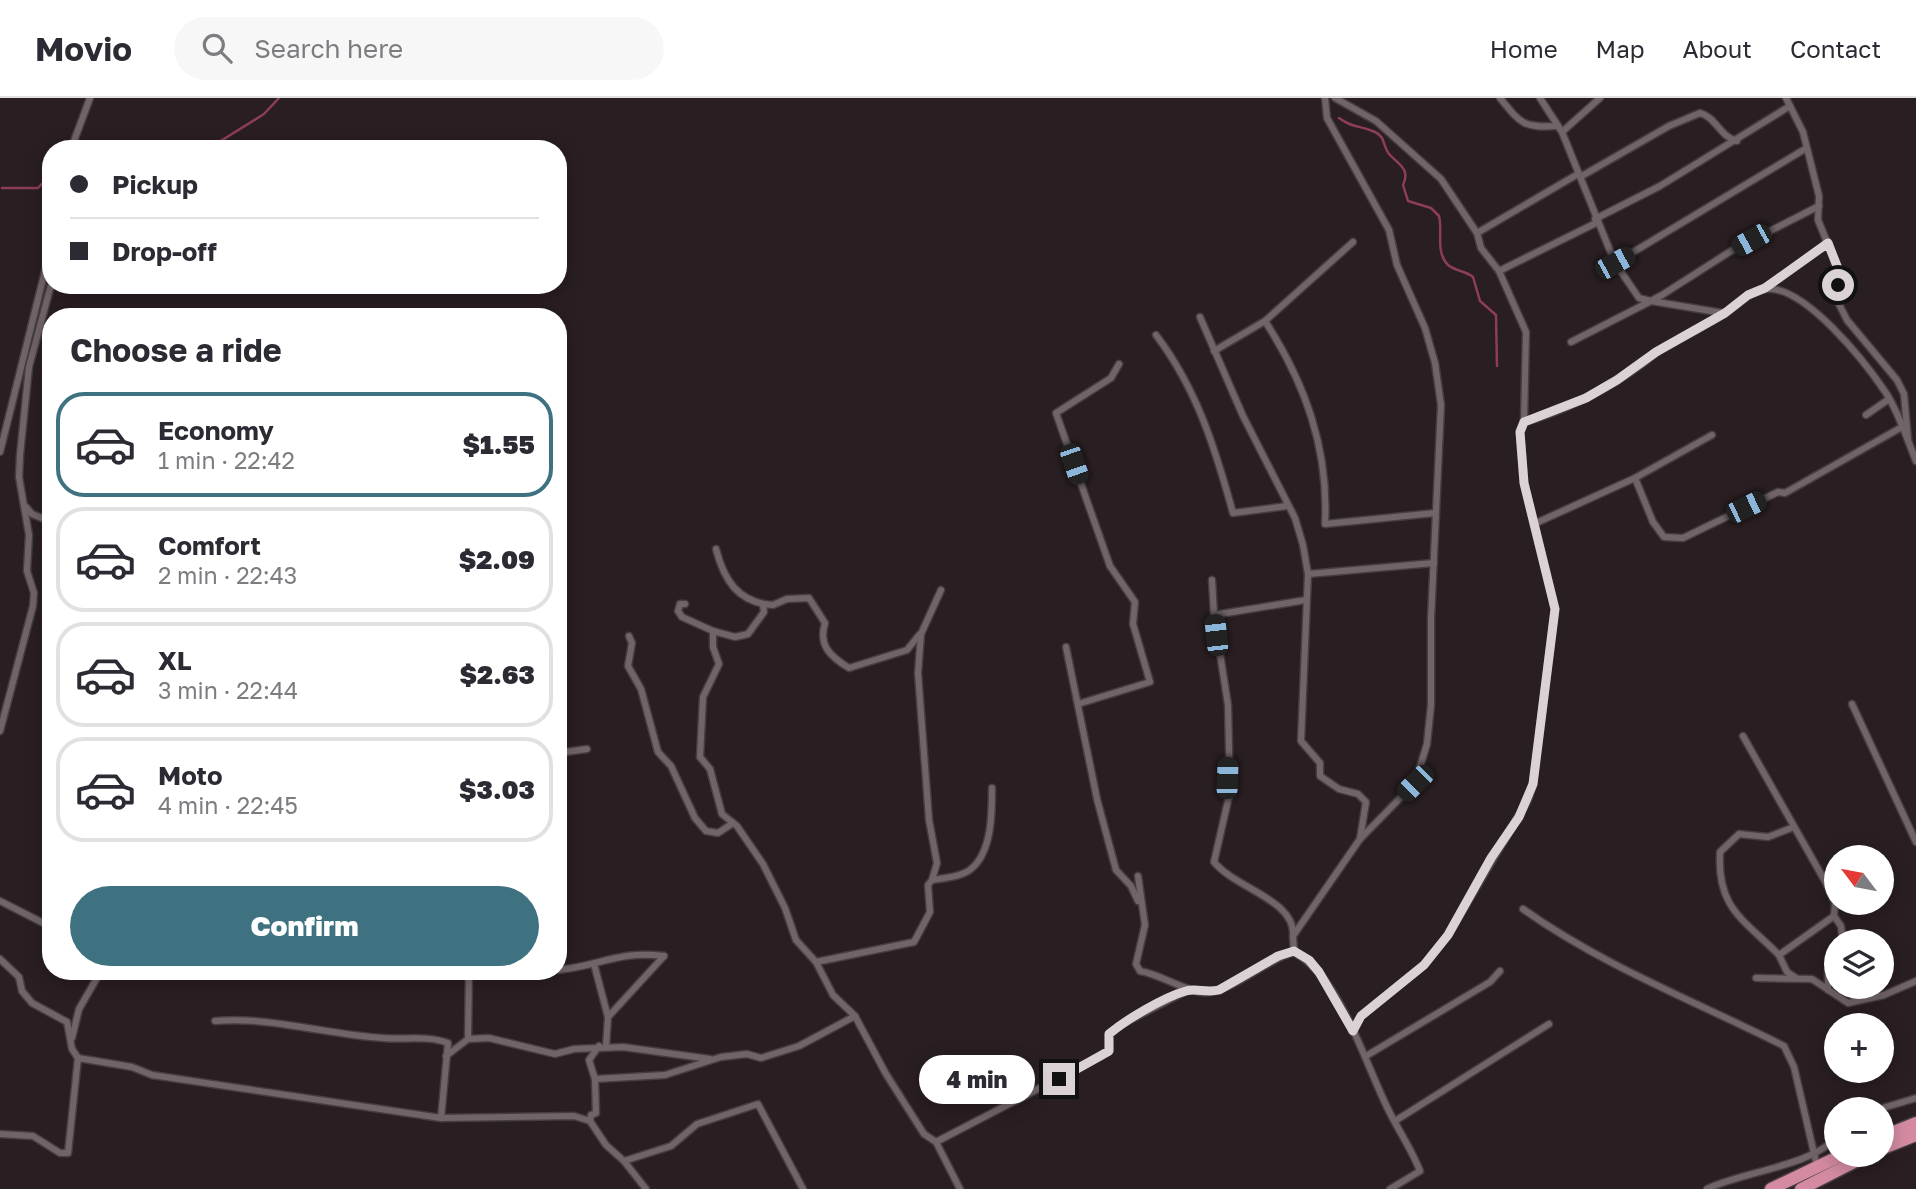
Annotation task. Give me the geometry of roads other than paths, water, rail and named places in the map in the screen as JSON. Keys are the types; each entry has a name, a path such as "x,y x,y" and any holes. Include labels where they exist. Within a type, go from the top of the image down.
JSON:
{"highway":[{"path":"1894,1132 1916,1123"},
{"path":"1894,1144 1916,1135"},
{"path":"1771,1189 1824,1163"},
{"path":"1801,1189 1844,1167"}],"street":[{"path":"75,140 90,98"},
{"path":"1293,936 1360,839 1415,783 1423,760 1431,705 1435,513 1441,405 1436,363 1426,328 1397,265 1389,230 1327,118 1325,98"},
{"path":"1335,98 1376,121 1441,179 1477,233 1481,248 1499,271 1526,332 1524,422 1520,432 1524,483 1530,518 1534,524 1555,609 1531,792 1519,817 1491,858 1448,935 1424,965 1361,1016 1353,1031"},
{"path":"1500,98 1518,121 1528,127 1560,129 1600,98"},
{"path":"1786,98 1803,132 1805,149 1819,196 1818,220 1837,266 1839,302 1847,320 1897,380 1903,394 1909,443"},
{"path":"1544,100 1560,129 1615,263 1634,295 1651,301 1725,313"},
{"path":"1499,271 1660,186 1790,106"},
{"path":"1477,233 1669,126 1700,113 1710,118 1725,136 1737,141"},
{"path":"1615,263 1805,149"},
{"path":"1571,342 1651,301 1741,246 1819,206"},
{"path":"1214,351 1265,321 1353,242"},
{"path":"1524,422 1586,398 1646,362 1656,352 1725,313 1748,295 1765,288 1828,243"},
{"path":"0,452 42,283"},
{"path":"1765,288 1784,290 1797,297 1851,345 1889,399 1916,461"},
{"path":"1200,317 1295,519 1308,574 1301,741 1320,762 1320,776 1339,789 1358,794 1366,803 1360,839"},
{"path":"0,731 33,606 34,593 27,571 28,522 22,503 19,477 29,367 42,319"},
{"path":"1265,321 1287,354 1307,397 1324,471 1325,524 1435,513"},
{"path":"1156,335 1194,392 1213,444 1233,513 1287,506"},
{"path":"1078,704 1150,682 1133,624 1136,602 1110,566 1056,413 1111,378 1119,364"},
{"path":"1866,415 1889,399"},
{"path":"1635,478 1642,498 1664,537 1683,538 1778,492 1785,493 1902,427"},
{"path":"1534,524 1635,478 1712,435"},
{"path":"22,503 32,514 42,518"},
{"path":"716,549 729,585 740,594 763,605 773,605 795,597 809,598 825,623 822,632 824,648 833,658 849,668 907,650 921,634 941,590"},
{"path":"1308,574 1434,563"},
{"path":"1212,580 1214,615 1228,705 1230,792 1214,862 1225,876 1283,908 1294,924 1294,951"},
{"path":"1214,615 1306,600"},
{"path":"685,604 680,604 678,611 682,617 713,631 735,637 748,634 764,612 763,605"},
{"path":"713,631 713,647 719,663 703,697 700,757 710,769 722,814 733,823 763,864 785,908 796,940 816,962 833,995 855,1017 886,1074 925,1134 936,1142 960,1189"},
{"path":"816,962 914,942 930,912 928,885 937,863 929,820 919,703 921,634"},
{"path":"629,636 632,643 628,666 641,690 658,752 671,766 695,818 706,831 718,833 733,823"},
{"path":"1066,647 1097,799 1116,870 1131,886 1140,905"},
{"path":"1852,704 1916,842"},
{"path":"1743,736 1826,883 1835,903 1834,916 1842,929"},
{"path":"567,751 587,748"},
{"path":"932,880 971,869 984,848 992,815 992,788"},
{"path":"1794,827 1768,837 1739,834 1720,852 1719,877 1726,902 1779,955 1787,972 1797,979"},
{"path":"1138,876 1140,905 1145,925 1136,964 1140,971 1160,975 1188,989 1209,993 1278,956 1294,951 1309,960 1319,972 1366,1056 1420,1171 1390,1189"},
{"path":"0,901 42,922"},
{"path":"1523,909 1546,926 1604,958 1784,1046 1794,1067 1817,1166"},
{"path":"1779,955 1834,916"},
{"path":"567,968 594,964 612,956 642,953 664,956 608,1017"},
{"path":"0,959 19,977 22,991 32,1003 67,1022 78,1058 68,1153 60,1153 33,1136 0,1134"},
{"path":"590,1121 591,1115 596,1113 595,1079 589,1060 603,1046 608,1017 600,995 594,964"},
{"path":"1366,1056 1490,982 1500,971"},
{"path":"1756,978 1812,979 1824,987"},
{"path":"72,1040 79,1009 96,980"},
{"path":"468,1039 470,980"},
{"path":"1894,991 1916,981"},
{"path":"936,1142 1101,1056 1109,1051 1109,1034 1122,1024 1188,989"},
{"path":"1842,999 1848,1003 1866,999"},
{"path":"595,1079 665,1075 713,1059 747,1054 761,1058 779,1054 855,1017"},
{"path":"215,1021 272,1023 382,1038 441,1040 448,1043 442,1118"},
{"path":"1395,1121 1549,1024"},
{"path":"446,1055 468,1039 489,1038 555,1054 603,1046 658,1050 713,1059"},
{"path":"78,1058 132,1067 152,1075 442,1118 574,1116 590,1121 606,1145 624,1161 646,1189"},
{"path":"1894,1105 1916,1098"},
{"path":"624,1161 671,1146 697,1124 758,1104 803,1189"},
{"path":"1707,1189 1813,1152 1824,1145"}],"waterway":[{"path":"222,140 264,114 279,98"},
{"path":"1339,118 1381,136 1387,151 1404,171 1403,185 1408,201 1431,208 1439,216 1440,248 1444,260 1451,267 1473,277 1480,301 1496,315 1497,366"},
{"path":"2,188 38,188 42,184"}]}
